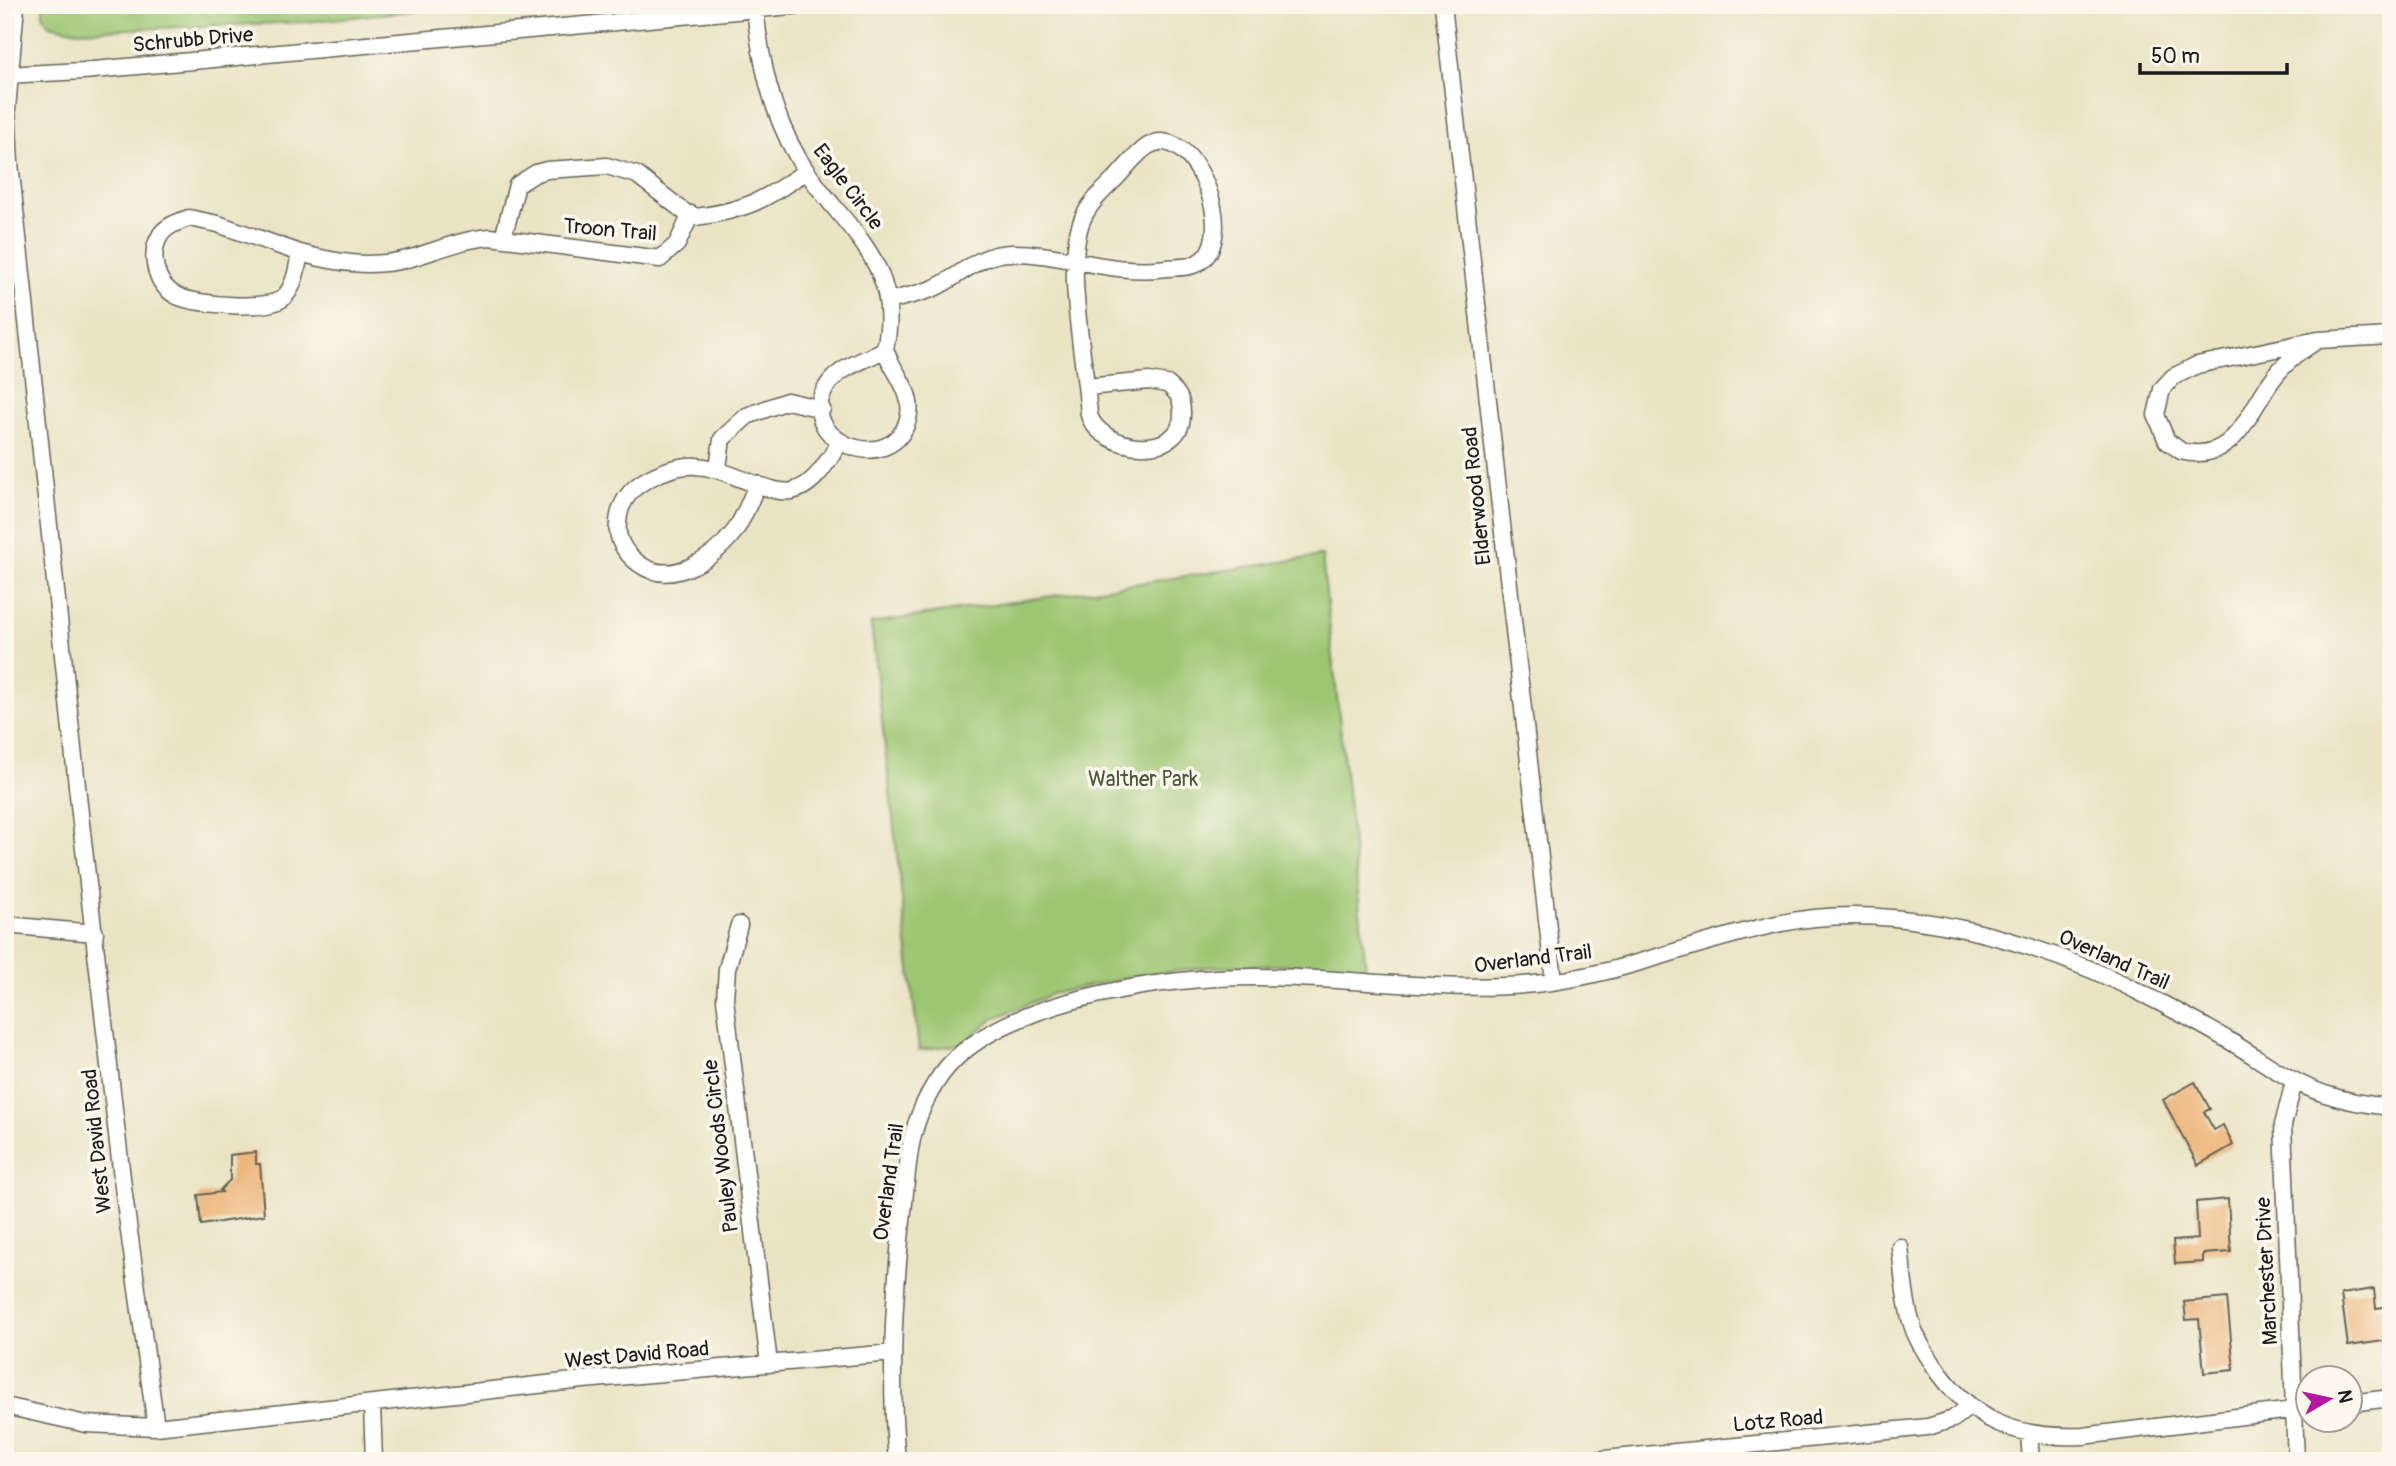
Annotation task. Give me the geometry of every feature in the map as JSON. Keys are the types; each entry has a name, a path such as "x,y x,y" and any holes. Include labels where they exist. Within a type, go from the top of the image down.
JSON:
{"street":[{"name":"West David Road","path":"16,5 7,75 10,163 127,1221 156,1427 892,1353"},
{"name":"Schrubb Drive","path":"7,75 83,71 802,5"},
{"name":"Elderwood Road","path":"1443,5 1554,981"},
{"name":"Eagle Circle","path":"755,10 759,50 770,96 782,128 806,171 864,242 877,263 888,301 890,326 885,349"},
{"path":"888,301 932,289 976,261 994,255 1012,253 1075,263 1122,271 1192,265 1203,259 1214,238 1214,216 1199,171 1178,146 1165,142 1147,147 1093,201 1083,217 1075,263 1090,421 1107,438 1149,446 1162,444 1178,430 1182,416 1181,401 1167,384 1149,381 1087,387"},
{"name":"Troon Trail","path":"300,253 295,275 284,298 265,307 177,296 157,273 154,262 161,235 171,224 189,218 218,224 327,260 368,264 408,258 472,239 503,239 660,259 677,244 691,214 624,169 607,166 566,167 536,173 517,185 503,239"},
{"path":"691,214 717,214 761,202 806,171"},
{"path":"2318,340 2280,370 2234,437 2222,448 2210,454 2181,452 2160,430 2156,415 2157,401 2173,377 2197,365 2318,340 2343,336 2391,336"},
{"path":"885,349 907,398 909,413 903,429 892,441 879,448 864,450 840,443 829,432 822,409 824,394 830,382 845,369 885,349"},
{"path":"718,468 722,439 747,416 787,401 822,409"},
{"path":"757,485 735,531 710,555 689,568 672,573 650,571 623,548 617,533 618,516 625,498 647,480 689,464 718,468 776,491 802,488 816,478 840,443"},
{"name":"Overland Trail","path":"892,1353 901,1231 914,1130 936,1084 954,1060 985,1037 1015,1021 1064,1004 1174,981 1256,977 1490,988 1554,981 1615,970 1781,923 1857,915 1927,921 2026,946 2105,975 2233,1043 2294,1082 2359,1104 2391,1107"},
{"path":"5,925 95,933"},
{"name":"Pauley Woods Circle","path":"739,925 727,969 725,999 769,1364"},
{"name":"Marchester Drive","path":"2294,1082 2283,1125 2298,1364"},
{"path":"1900,1247 1906,1302 1919,1343 1943,1378 1969,1407 1987,1419 2029,1434 2083,1436 2294,1410"},
{"path":"892,1353 897,1461"},
{"path":"2364,1401 2391,1398"},
{"path":"372,1404 374,1461"},
{"path":"5,1406 86,1424 156,1427"},
{"name":"Lotz Road","path":"1585,1461 1928,1427 1954,1419 1969,1407"},
{"path":"2029,1434 2031,1461"},
{"name":"Marchester Drive","path":"2297,1461 2299,1434"}],"green space":[{"path":"43,5 466,5 306,22 79,31 49,25 43,16"},
{"name":"Walther Park","path":"1322,556 1366,968 1284,965 1209,967 1135,976 1052,994 993,1019 962,1044 919,1050 871,623"}],"building":[{"path":"2195,1082 2210,1109 2204,1112 2214,1130 2223,1125 2233,1145 2198,1165 2163,1100"},
{"path":"256,1152 256,1164 260,1164 264,1215 201,1225 198,1195 222,1192 220,1190 230,1180 230,1155"},
{"path":"2228,1199 2231,1252 2203,1254 2203,1262 2175,1264 2173,1241 2198,1239 2196,1202"},
{"path":"2374,1289 2376,1308 2391,1306 2391,1340 2348,1346 2341,1294"},
{"path":"2227,1298 2234,1370 2204,1373 2199,1319 2186,1320 2184,1302"}]}
